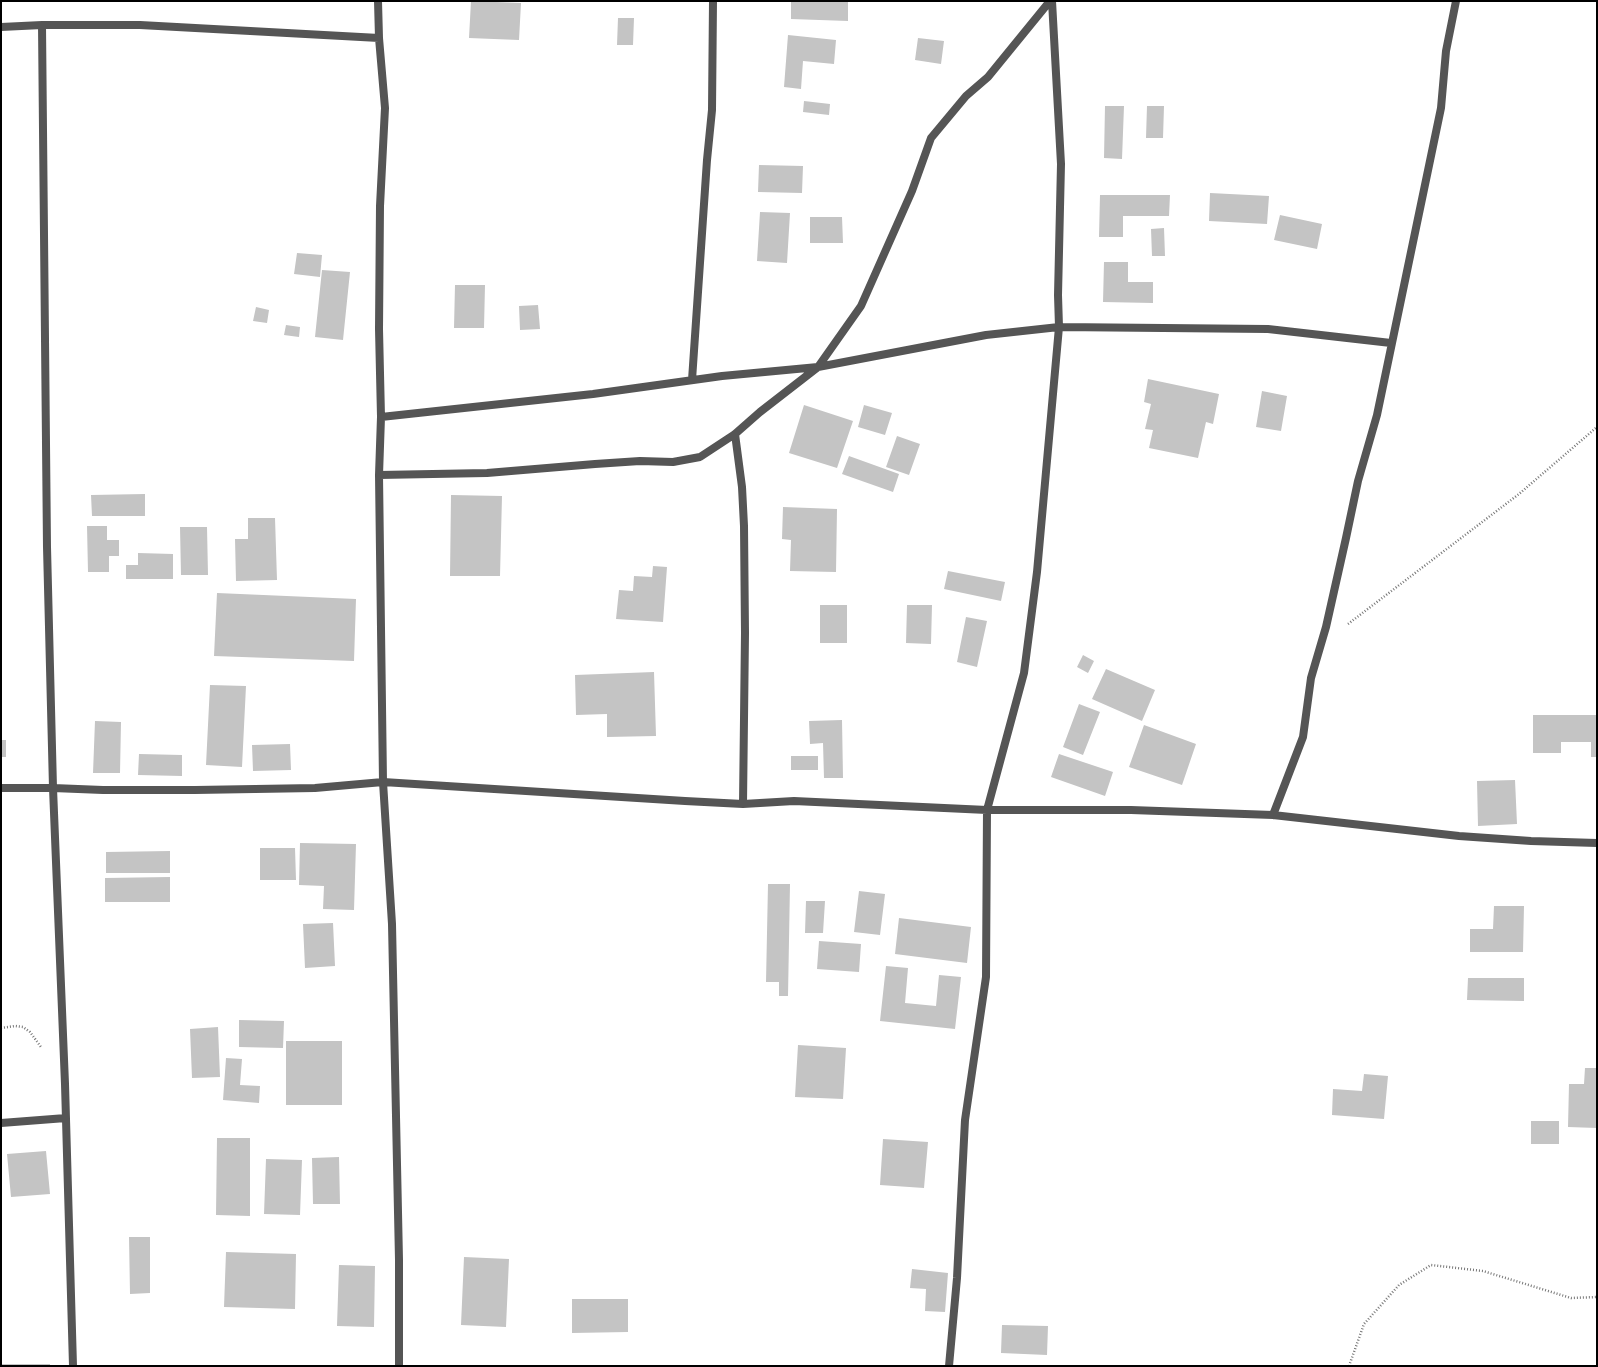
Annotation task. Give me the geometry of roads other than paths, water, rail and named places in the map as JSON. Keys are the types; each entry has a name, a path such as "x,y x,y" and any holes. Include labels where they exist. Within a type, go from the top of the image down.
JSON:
{"street":[{"path":"378,1 379,38 385,108 380,206 379,329 381,417 379,475 383,782 392,924 399,1366"},
{"path":"692,380 707,160 712,110 714,1"},
{"path":"949,1366 957,1278 965,1120 986,977 987,810 1024,673 1037,572 1059,326 1058,295 1062,164 1051,1"},
{"path":"379,475 487,473 618,462 673,462 700,457 735,434 760,412 818,367 861,306 912,190 931,138 966,96 988,77 1051,1"},
{"path":"1273,815 1303,737 1311,678 1346,538 1358,481 1377,415 1441,108 1446,51 1456,1"},
{"path":"1,27 42,25 140,25 379,38"},
{"path":"42,25 48,555 53,788 66,1118 73,1366"},
{"path":"381,417 593,394 692,380 818,367 986,335 1059,326 1268,329 1391,343"},
{"path":"735,434 742,488 744,526 743,804"},
{"path":"1,788 103,790 315,788 383,782 489,788 598,797 743,804 794,801 987,810 1131,810 1273,815 1459,836 1531,841 1597,843"},
{"path":"1,1123 66,1118"}]}
